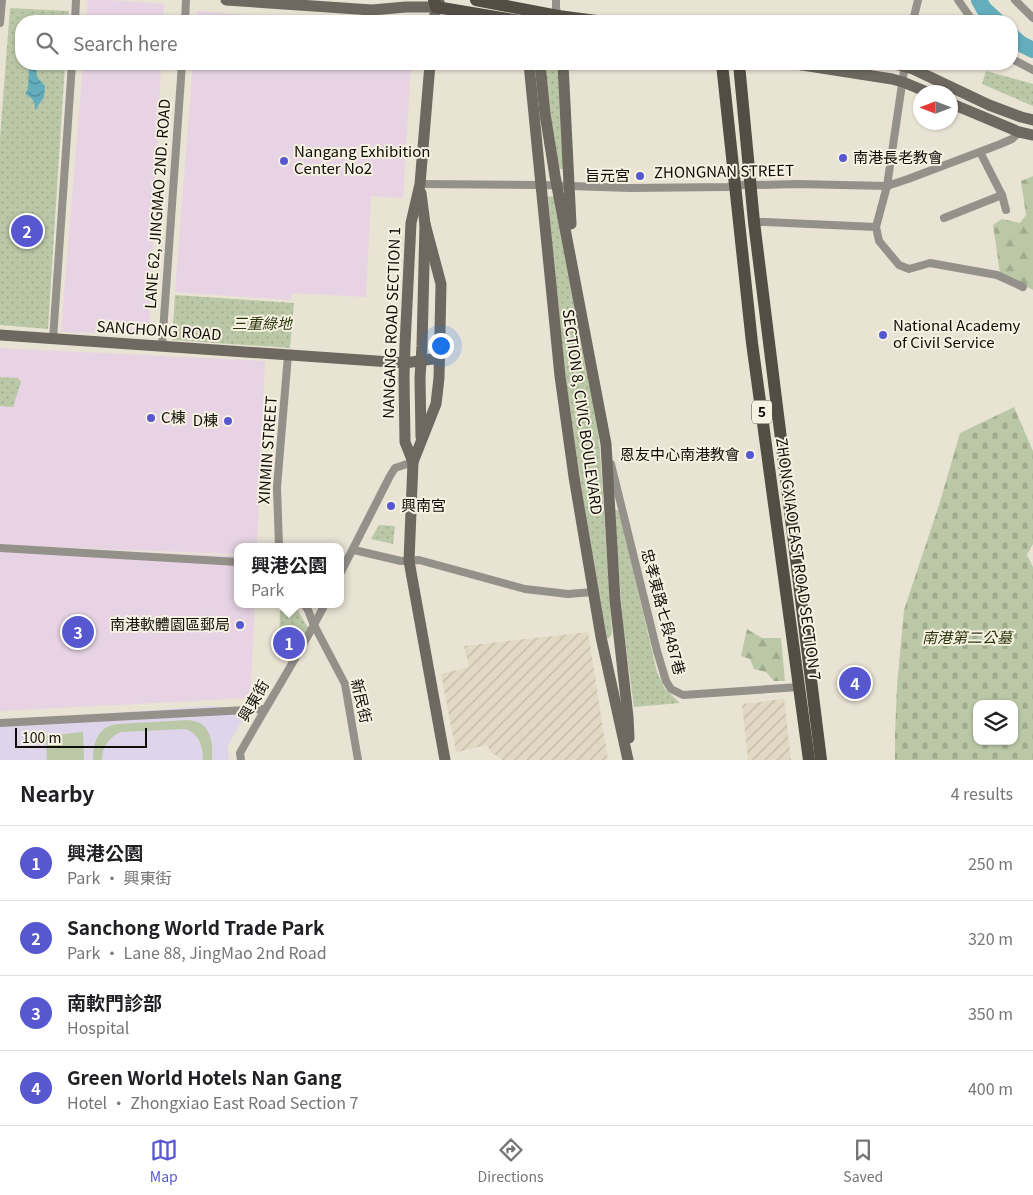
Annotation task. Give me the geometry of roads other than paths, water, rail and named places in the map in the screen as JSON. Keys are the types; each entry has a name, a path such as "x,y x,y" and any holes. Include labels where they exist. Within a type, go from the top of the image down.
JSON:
{"main road":[{"path":"476,0 522,15"},
{"path":"437,2 516,15"},
{"name":"ZHONGXIAO EAST ROAD SECTION 7","path":"723,70 752,344 808,760"},
{"name":"ZHONGXIAO EAST ROAD SECTION 7","path":"739,70 754,222 822,760"}],"street":[{"path":"0,23 2,0"},
{"path":"75,15 76,0"},
{"path":"185,15 186,0"},
{"path":"226,0 372,10 437,2 435,15"},
{"path":"556,0 557,15"},
{"path":"915,15 918,0"},
{"path":"958,0 969,15"},
{"path":"1015,0 1033,18"},
{"path":"1018,61 1033,70"},
{"path":"53,339 72,70"},
{"name":"LANE 62, JINGMAO 2ND. ROAD","path":"162,346 182,70"},
{"name":"NANGANG ROAD SECTION 1","path":"413,462 405,442 405,363 411,223 420,184 430,70"},
{"name":"SECTION 8, CIVIC BOULEVARD","path":"530,70 560,376 574,477 593,592 610,639 628,717 629,760"},
{"name":"SECTION 8, CIVIC BOULEVARD","path":"541,70 545,114 563,186 573,268 606,444 615,600 610,639 629,760"},
{"path":"562,70 563,186"},
{"path":"839,70 867,74 913,86"},
{"path":"902,70 903,82 887,186 876,227 879,241 899,265 909,269 930,263 996,275 1023,287"},
{"path":"916,70 990,105 1033,120"},
{"path":"958,106 1019,132 1033,135"},
{"name":"ZHONGNAN STREET","path":"420,184 659,188 727,187 750,184 887,186 1012,139 1019,132"},
{"path":"980,152 1002,195 1006,210"},
{"name":"NANGANG ROAD SECTION 1","path":"420,184 425,224 420,378 421,442 413,462 409,561 445,760"},
{"path":"944,218 1002,195"},
{"path":"754,222 876,227"},
{"path":"421,442 436,404 440,358 441,284 425,224"},
{"name":"SANCHONG ROAD","path":"0,335 405,363 440,358"},
{"name":"XINMIN STREET","path":"279,543 277,487 288,355"},
{"name":"忠孝東路七段487巷","path":"606,444 656,651 670,689 683,695 799,687"},
{"path":"344,567 395,468 413,462"},
{"path":"0,548 234,562"},
{"path":"354,550 401,561 419,560 526,588 568,594 593,592"},
{"path":"307,608 314,625"},
{"name":"興東街","path":"241,760 240,753 323,608"},
{"name":"新民街","path":"314,625 345,684 358,760"},
{"path":"0,722 265,709"}],"water":[{"path":"29,70 36,70 37,77 45,86 44,97 35,110 33,100 25,94 28,89"}],"waterway":[{"path":"979,0 984,9 990,15"},
{"path":"1018,41 1033,50"}],"place":[{"name":"南港長老教會","path":"843,158"},
{"name":"Nangang Exhibition Center No2","path":"284,161"},
{"name":"旨元宮","path":"640,176"},
{"name":"Sanchong World Trade Park","path":"27,231"},
{"name":"National Academy of Civil Service","path":"883,335"},
{"name":"C棟","path":"151,418"},
{"name":"D棟","path":"228,421"},
{"name":"恩友中心南港教會","path":"750,455"},
{"name":"興南宮","path":"391,506"},
{"name":"南港軟體園區郵局","path":"240,625"},
{"name":"南軟門診部","path":"78,632"},
{"name":"興港公園","path":"289,643"},
{"name":"Green World Hotels Nan Gang","path":"855,683"}],"park label":[{"name":"三重綠地","path":"262,324"},
{"name":"南港第二公墓","path":"967,638"}]}
